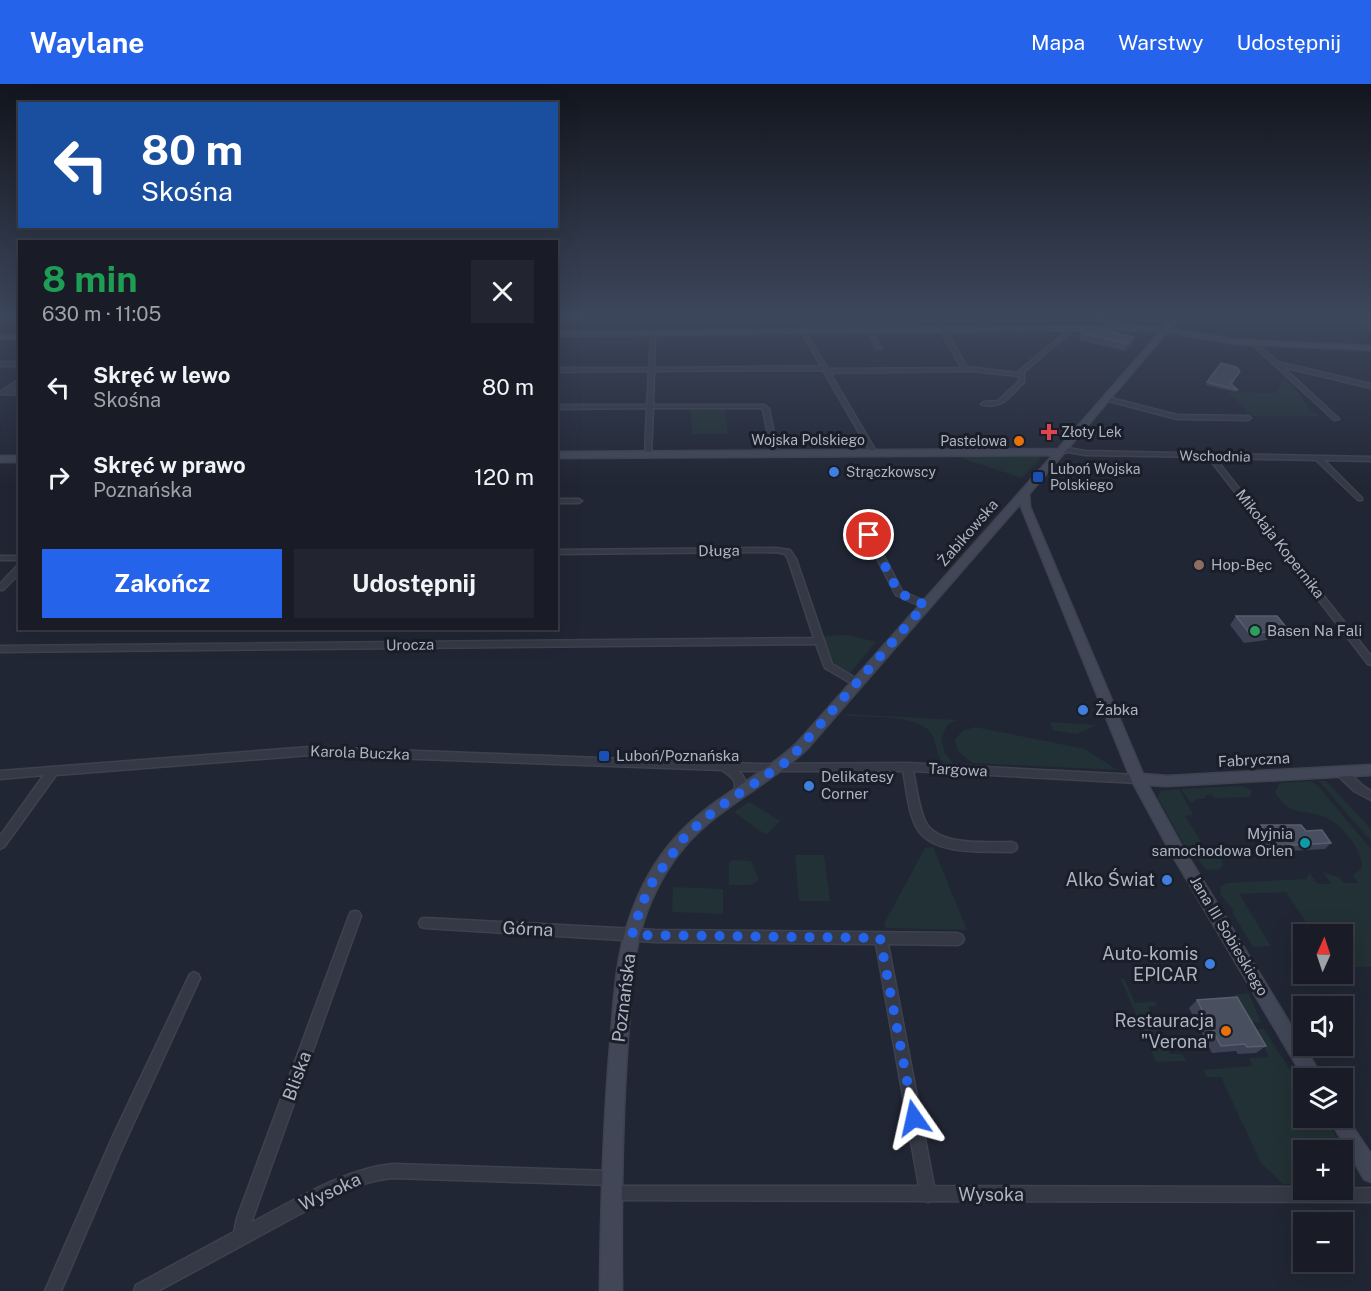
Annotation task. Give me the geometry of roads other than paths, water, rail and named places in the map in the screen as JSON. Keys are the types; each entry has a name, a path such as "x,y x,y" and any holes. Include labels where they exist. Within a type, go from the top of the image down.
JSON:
{"street":[{"path":"648,455 652,372"},
{"path":"827,372 874,453"},
{"path":"984,404 1000,403 1022,381 1020,375 995,372"},
{"name":"Żabikowska","path":"778,767 802,746 1129,372"},
{"path":"1287,372 1336,419"},
{"path":"1313,372 1371,386"},
{"path":"1,393 18,382"},
{"path":"1,393 18,393"},
{"path":"1107,399 1177,417 1248,418"},
{"path":"558,407 764,407 775,452"},
{"name":"Wschodnia","path":"1060,452 1068,450 1085,453 1371,459"},
{"name":"Wojska Polskiego","path":"558,455 1060,452"},
{"name":"Mikołaja Kopernika","path":"1210,456 1371,662"},
{"path":"1318,458 1360,499"},
{"path":"0,459 18,459"},
{"name":"Jana III Sobieskiego","path":"1024,493 1023,501 1028,515 1138,779 1161,822 1308,1068"},
{"path":"558,501 579,501"},
{"path":"1003,517 1028,515"},
{"path":"869,535 899,593 925,605"},
{"name":"Długa","path":"558,552 784,551 792,560 819,641"},
{"path":"0,558 18,558"},
{"path":"0,588 18,570"},
{"path":"819,641 829,668 857,683"},
{"name":"Urocza","path":"0,649 819,641"},
{"name":"Karola Buczka","path":"0,775 310,751 778,767"},
{"path":"721,766 738,776 741,785 739,794"},
{"name":"Targowa","path":"778,767 907,767 1138,779"},
{"name":"Poznańska","path":"611,1291 611,1185 617,1057 626,966 632,935 647,893 672,852 693,828 778,767"},
{"path":"907,767 921,824 932,838 945,843 1012,847"},
{"name":"Fabryczna","path":"1138,779 1167,781 1371,770"},
{"path":"0,844 53,771"},
{"path":"1340,771 1358,788 1371,795"},
{"name":"Bliska","path":"240,1237 355,916"},
{"name":"Górna","path":"425,923 632,935 958,939"},
{"path":"880,938 928,1195"},
{"path":"53,1291 118,1141 194,978"},
{"path":"1344,1128 1370,1170"},
{"name":"Wysoka","path":"142,1291 351,1180 382,1172 611,1185 928,1195 1371,1195"}],"place":[{"name":"Złoty Lek","path":"1049,432"},
{"name":"Pastelowa","path":"1019,441"},
{"name":"Strączkowscy","path":"834,472"},
{"name":"Luboń Wojska Polskiego","path":"1038,477"},
{"name":"Hop-Bęc","path":"1199,565"},
{"name":"Basen Na Fali","path":"1255,631"},
{"name":"Żabka","path":"1083,710"},
{"name":"Luboń/Poznańska","path":"604,756"},
{"name":"Delikatesy Corner","path":"809,786"},
{"name":"Myjnia samochodowa Orlen","path":"1305,843"},
{"name":"Alko Świat","path":"1167,880"},
{"name":"Auto-komis EPICAR","path":"1210,964"},
{"name":"Restauracja \"Verona\"","path":"1226,1031"}]}
